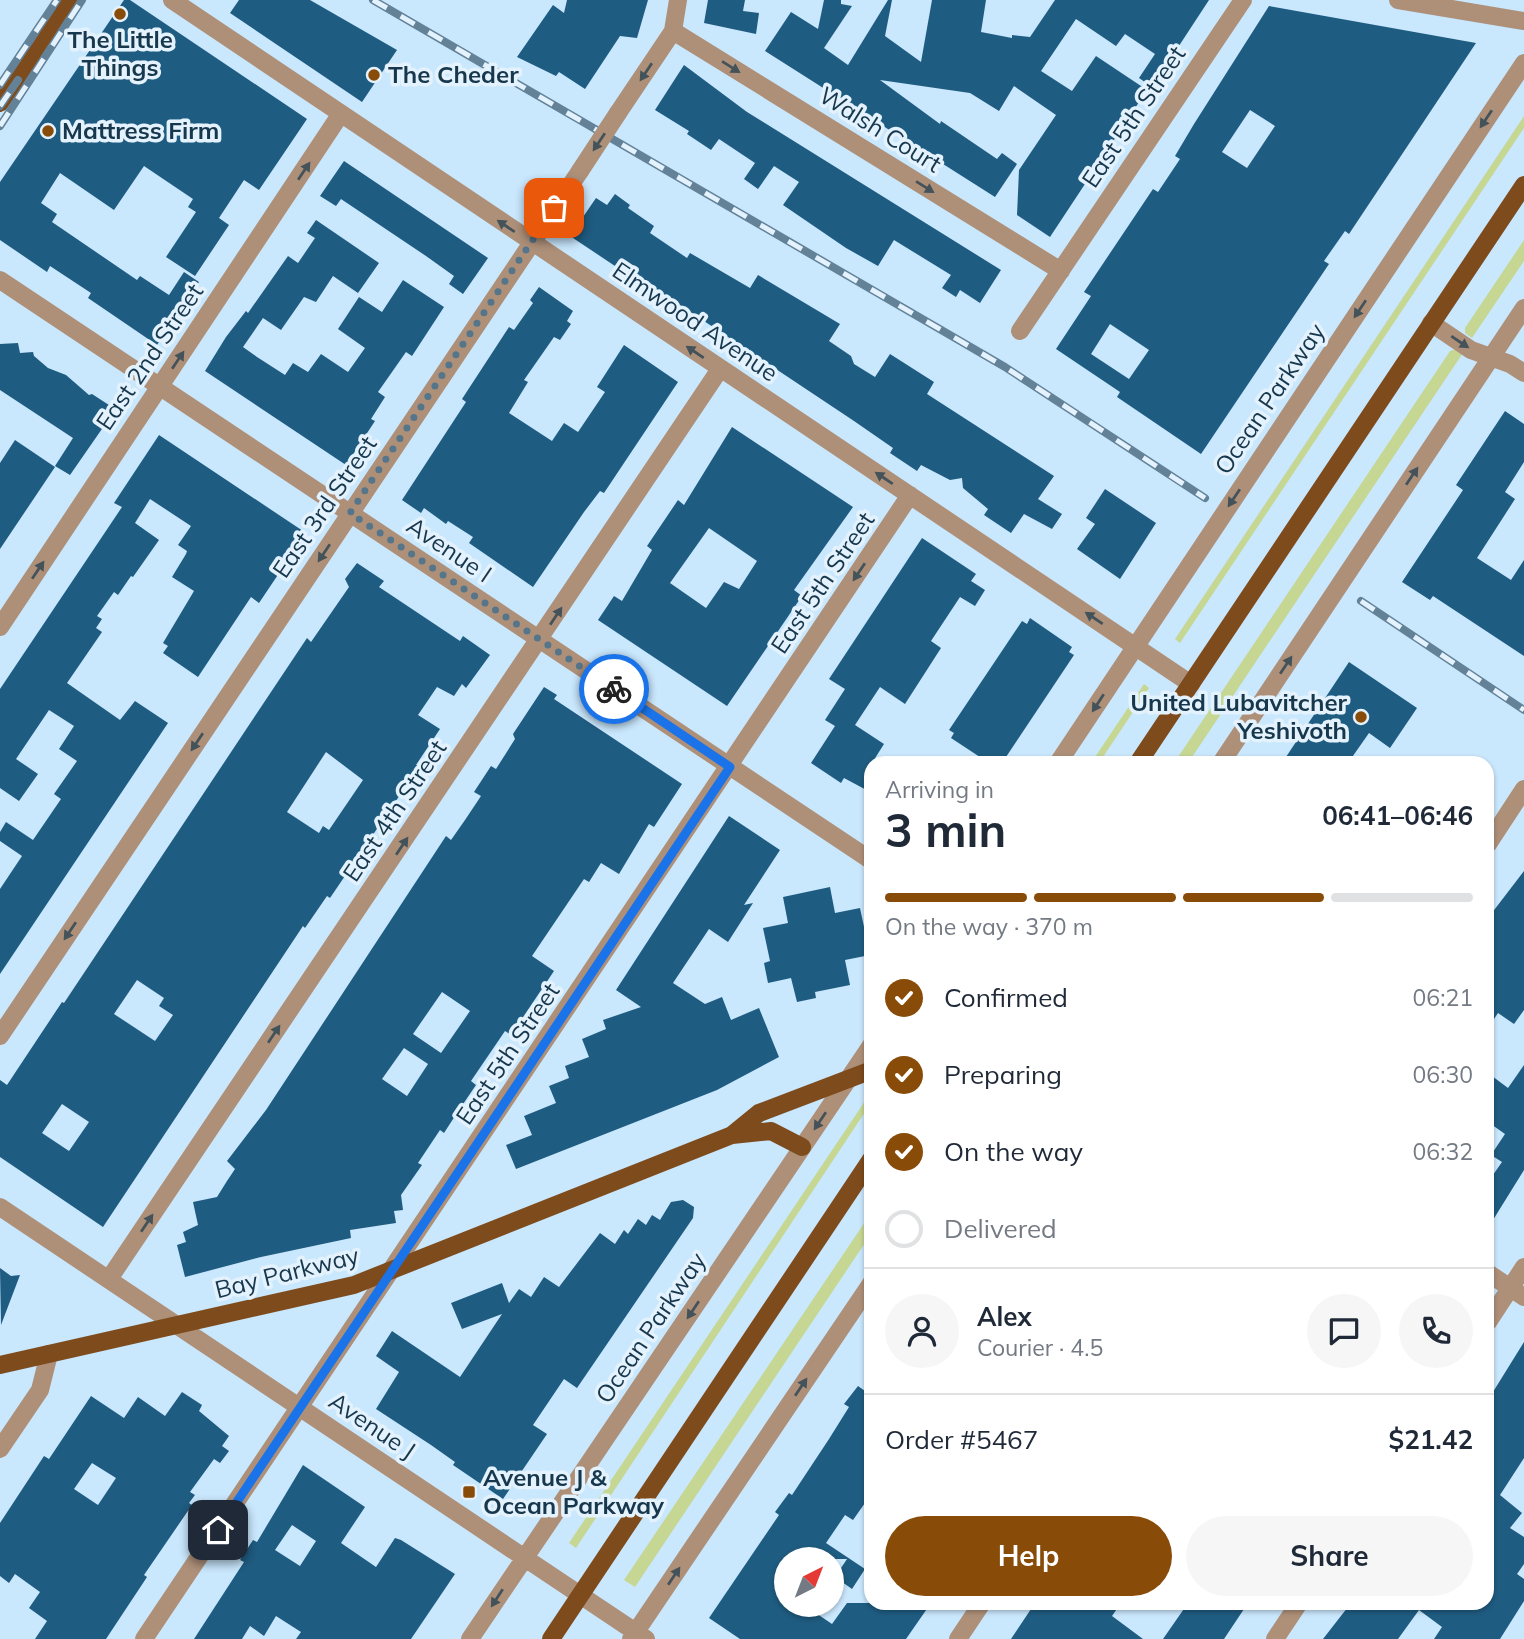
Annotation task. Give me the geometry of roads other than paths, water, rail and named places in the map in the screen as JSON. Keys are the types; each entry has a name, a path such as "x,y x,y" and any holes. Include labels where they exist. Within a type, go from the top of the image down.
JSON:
{"main road":[{"path":"0,103 69,0"},
{"path":"1143,756 1524,185"},
{"name":"Bay Parkway","path":"732,1135 759,1113 864,1072"},
{"name":"Bay Parkway","path":"0,1365 354,1285 732,1135 771,1131 803,1147"},
{"path":"551,1639 864,1170"}],"street":[{"name":"Elmwood Avenue","path":"172,0 1191,684"},
{"name":"East 3rd Street","path":"0,1036 673,31 678,0"},
{"name":"East 5th Street","path":"1020,331 1242,0"},
{"path":"1398,0 1524,21"},
{"name":"Walsh Court","path":"673,31 1061,271"},
{"name":"Ocean Parkway","path":"1063,756 1524,63"},
{"name":"East 2nd Street","path":"0,627 340,115"},
{"name":"Avenue I","path":"0,280 864,856"},
{"path":"1226,756 1524,309"},
{"path":"1432,323 1471,350 1524,373"},
{"name":"East 4th Street","path":"109,1279 541,640 720,369"},
{"name":"East 5th Street","path":"144,1639 910,495"},
{"path":"1494,835 1524,789"},
{"name":"Ocean Parkway","path":"470,1639 864,1056"},
{"name":"Avenue J","path":"0,1206 638,1637"},
{"path":"1494,1316 1517,1292 1524,1267"},
{"path":"1494,1277 1517,1292"},
{"path":"638,1637 864,1294"},
{"path":"0,1449 40,1390 49,1354"},
{"path":"958,1639 977,1610"},
{"path":"1275,1639 1294,1610"}],"railway":[{"path":"0,85 57,0"},
{"path":"0,126 82,0"},
{"path":"373,0 1005,367 1205,498"},
{"path":"0,106 18,80"},
{"path":"1361,601 1524,710"}],"place":[{"name":"The Little Things","path":"120,14"},
{"name":"The Cheder","path":"374,75"},
{"name":"Mattress Firm","path":"48,131"},
{"name":"United Lubavitcher Yeshivoth","path":"1361,717"},
{"name":"Avenue J & Ocean Parkway","path":"469,1492"}]}
